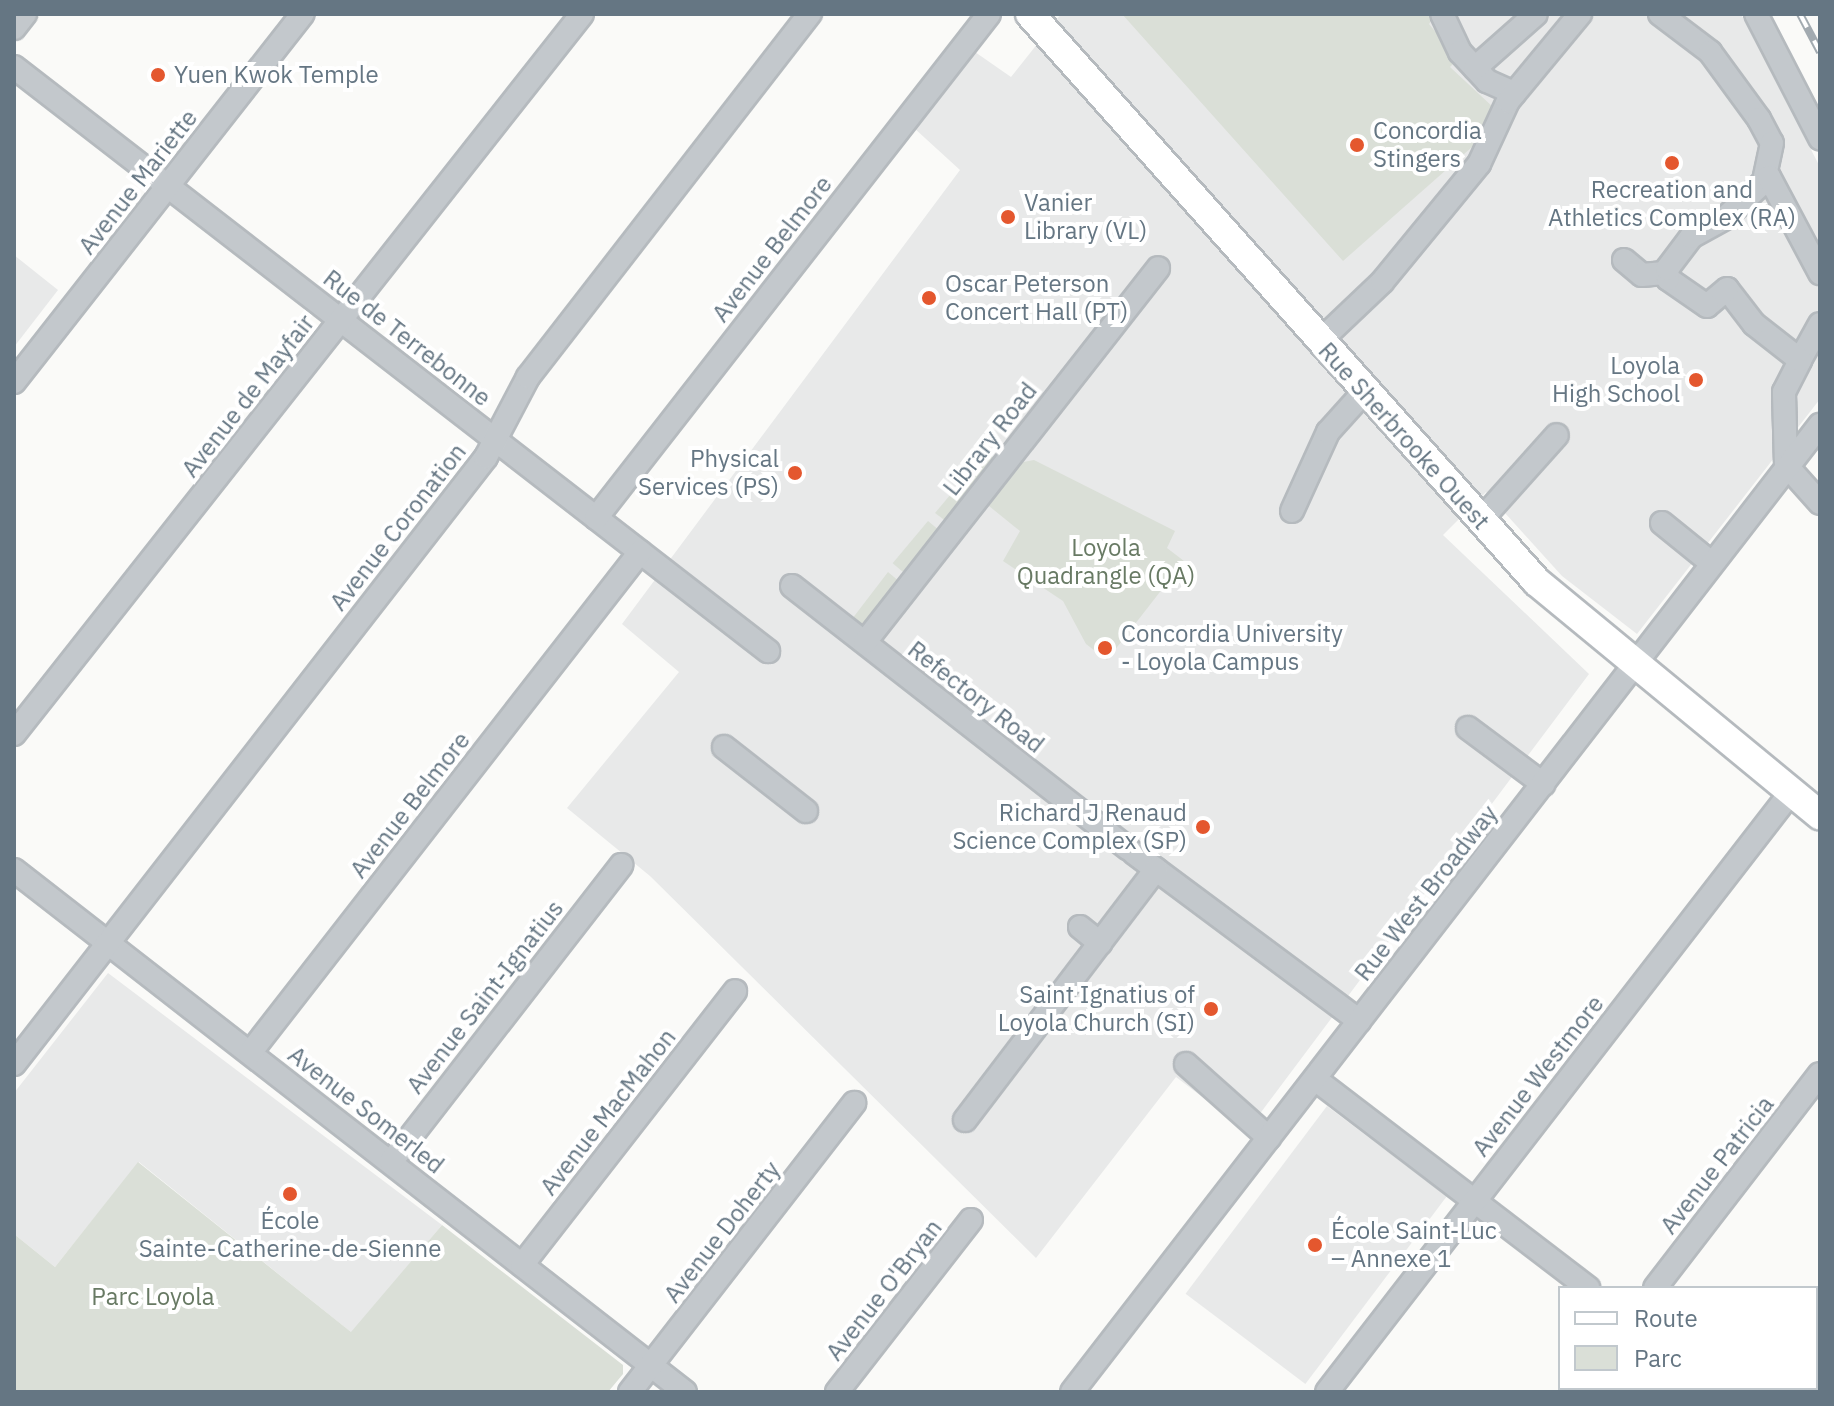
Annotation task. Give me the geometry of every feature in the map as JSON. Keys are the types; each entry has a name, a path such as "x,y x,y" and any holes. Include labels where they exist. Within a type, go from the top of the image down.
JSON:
{"main road":[{"name":"Rue Sherbrooke Ouest","path":"1041,19 1319,342 1555,600 1632,666 1820,815"}],"street":[{"path":"14,28 25,14"},
{"name":"Avenue Mariette","path":"14,382 303,14"},
{"name":"Avenue de Mayfair","path":"14,734 582,14"},
{"name":"Avenue Coronation","path":"14,1064 494,438 528,377 810,14"},
{"name":"Avenue Belmore","path":"596,518 989,14"},
{"path":"1442,14 1448,34 1475,68 1514,93"},
{"path":"1475,68 1536,14"},
{"path":"1319,342 1382,282 1479,164 1514,93 1580,14"},
{"path":"1660,14 1710,52"},
{"path":"1667,273 1691,237 1725,218 1765,177 1769,137 1686,14"},
{"path":"1756,14 1820,138"},
{"name":"Rue de Terrebonne","path":"14,67 768,651"},
{"path":"1765,177 1774,180 1820,273"},
{"path":"1624,260 1642,275 1667,273 1707,306 1727,289 1754,324 1800,360"},
{"name":"Library Road","path":"865,642 1158,268"},
{"path":"1820,324 1784,392 1786,465 1820,503"},
{"path":"1292,511 1328,432 1364,392"},
{"name":"Rue West Broadway","path":"1072,1392 1543,784 1705,566 1820,425"},
{"path":"1480,521 1557,435"},
{"path":"1662,523 1705,566"},
{"path":"1674,550 1705,566"},
{"name":"Avenue Belmore","path":"250,1053 640,552"},
{"name":"Refectory Road","path":"792,586 1131,851 1359,1021"},
{"path":"1468,728 1543,784"},
{"path":"724,747 806,811"},
{"name":"Avenue Westmore","path":"1327,1392 1791,792"},
{"name":"Avenue Saint-Ignatius","path":"391,1162 621,865"},
{"path":"965,1120 1156,869"},
{"name":"Avenue Somerled","path":"14,870 685,1392"},
{"path":"1080,927 1100,943"},
{"name":"Avenue MacMahon","path":"522,1265 735,991"},
{"path":"1186,1064 1269,1138"},
{"name":"Avenue Patricia","path":"1657,1286 1820,1074"},
{"path":"1315,1079 1585,1286"},
{"name":"Avenue Doherty","path":"630,1392 854,1103"},
{"name":"Avenue O'Bryan","path":"837,1392 971,1220"}],"shaded area":[{"name":"Concordia University - Loyola Campus","path":"1061,14 1741,14 1820,167 1820,399 1637,634 1562,576 1486,492 1443,535 1589,674 1247,1131 1176,1077 1036,1258 650,876 567,808 679,672 622,624 960,170 914,128 975,52 1011,77"},
{"path":"14,255 58,290 14,347"},
{"path":"108,973 442,1225 352,1333 139,1162 55,1267 14,1234 14,1093"},
{"name":"École Saint-Luc – Annexe 1","path":"1327,1106 1447,1196 1305,1384 1186,1294"}],"green space":[{"name":"Concordia Stingers","path":"1122,14 1436,14 1429,24 1458,59 1450,67 1494,108 1489,132 1343,261"},
{"path":"987,451 995,460 947,522 935,513"},
{"name":"Loyola Quadrangle (QA)","path":"1034,460 1175,531 1167,548 1184,561 1107,660 1086,644 1063,601 1003,561 1020,531 984,502 1013,464"},
{"path":"928,521 940,531 905,573 893,563"},
{"path":"888,572 900,582 862,628 823,597 852,619"},
{"name":"Parc Loyola","path":"138,1162 351,1332 442,1225 623,1365 623,1374 608,1392 14,1392 14,1234 55,1267"}],"railway":[{"path":"1800,14 1820,52"}],"place":[{"name":"Yuen Kwok Temple","path":"158,75"},
{"name":"Concordia Stingers","path":"1357,145"},
{"name":"Recreation and Athletics Complex (RA)","path":"1672,163"},
{"name":"Vanier Library (VL)","path":"1008,217"},
{"name":"Oscar Peterson Concert Hall (PT)","path":"929,298"},
{"name":"Loyola High School","path":"1696,380"},
{"name":"Physical Services (PS)","path":"795,473"},
{"name":"Concordia University - Loyola Campus","path":"1105,648"},
{"name":"Richard J Renaud Science Complex (SP)","path":"1203,827"},
{"name":"Saint Ignatius of Loyola Church (SI)","path":"1211,1009"},
{"name":"École Sainte-Catherine-de-Sienne","path":"290,1194"},
{"name":"École Saint-Luc – Annexe 1","path":"1315,1245"}]}
